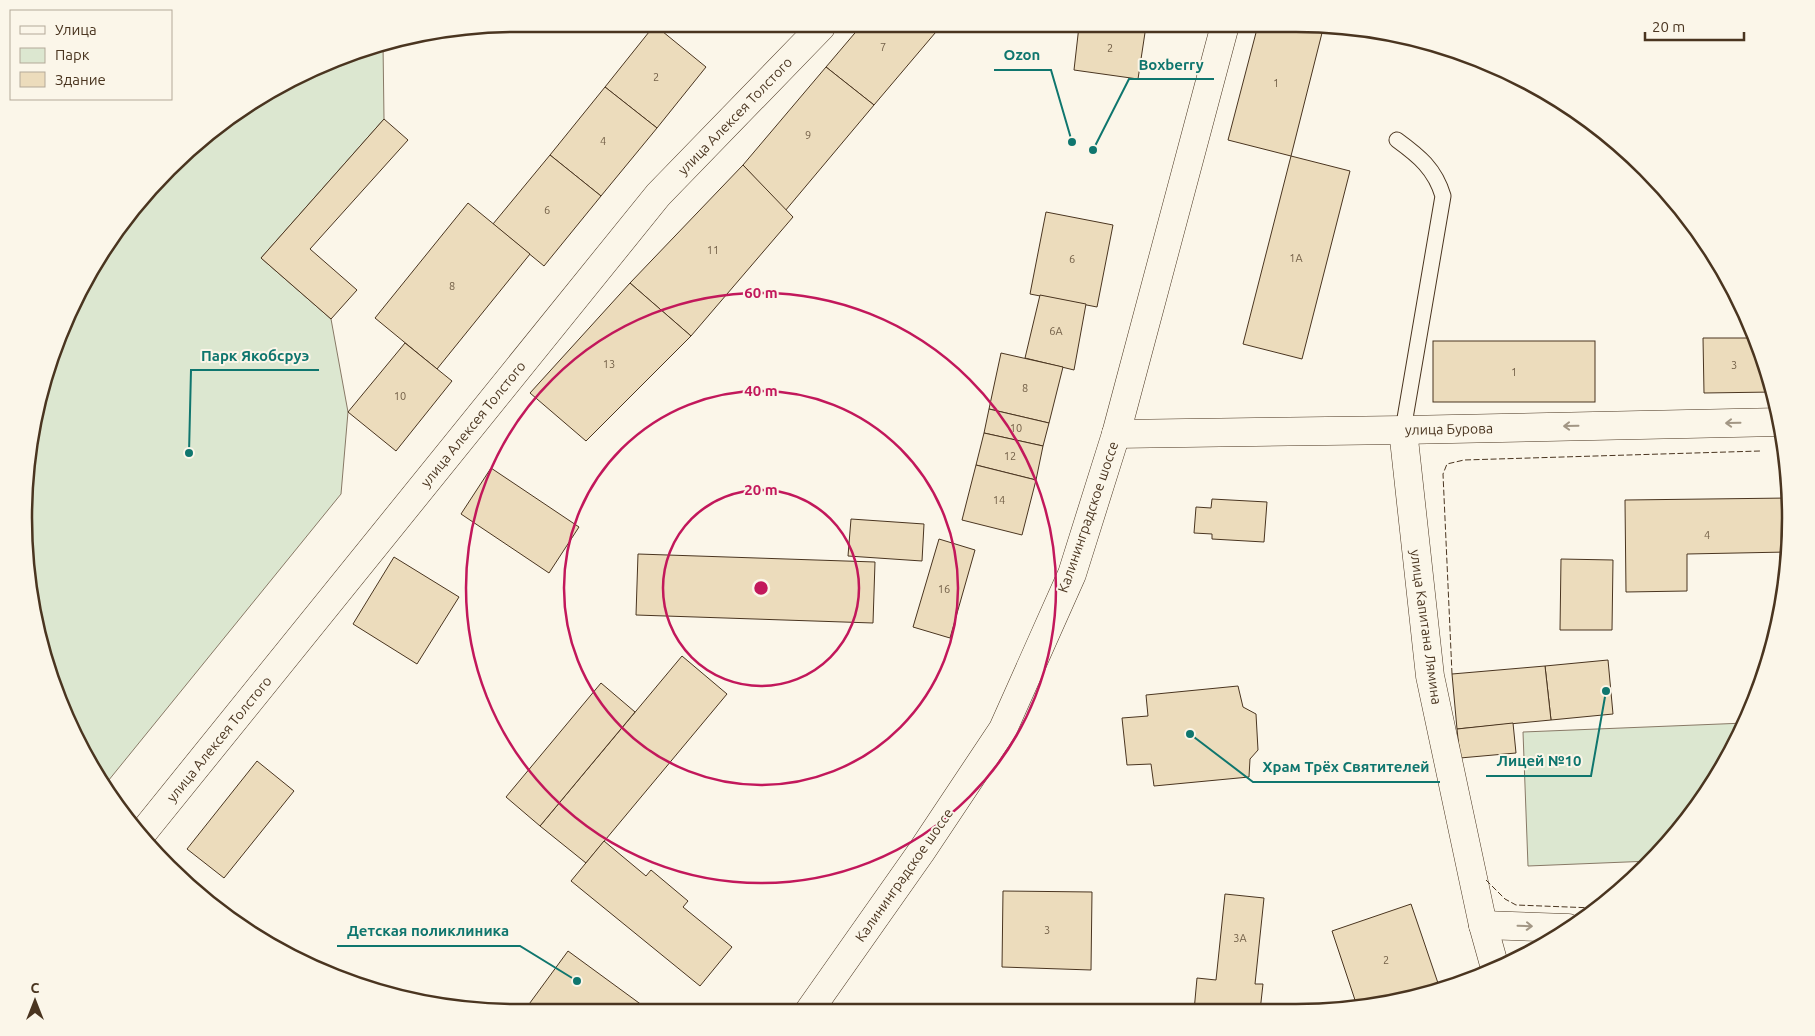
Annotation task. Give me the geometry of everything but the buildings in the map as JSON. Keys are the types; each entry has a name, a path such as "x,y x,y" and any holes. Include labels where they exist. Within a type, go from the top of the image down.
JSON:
{"street":[{"name":"улица Алексея Толстого","path":"146,829 658,195 816,32"},
{"name":"Калининградское шоссе","path":"814,1004 921,852 1003,729 1072,574 1116,434 1223,32"},
{"name":"улица Бурова","path":"1116,434 1773,422"},
{"name":"улица Капитана Лямина","path":"1403,430 1430,676 1483,925 1493,962"},
{"path":"1483,925 1558,928"}],"lane":[{"path":"1397,140 1426,162 1439,181 1443,196 1403,430"}],"green space":[{"path":"383,52 384,119 261,258 331,319 348,412 341,494 109,780 83,733 69,704 58,674 42,613 34,550 32,518 34,486 42,423 49,392 69,332 114,248 153,198 198,153 248,114 275,98 332,69"},
{"path":"1737,723 1701,788 1662,838 1640,861 1528,866 1523,732"}],"fence":[{"path":"1452,674 1443,474 1447,464 1464,460 1760,451"},
{"path":"1486,880 1505,899 1516,905 1587,908"}],"place":[{"name":"Ozon","path":"1072,142"},
{"name":"Boxberry","path":"1093,150"},
{"name":"Парк Якобсруэ","path":"189,453"},
{"name":"Лицей №10","path":"1606,691"},
{"name":"Храм Трёх Святителей","path":"1190,734"},
{"name":"Детская поликлиника","path":"577,981"}]}
